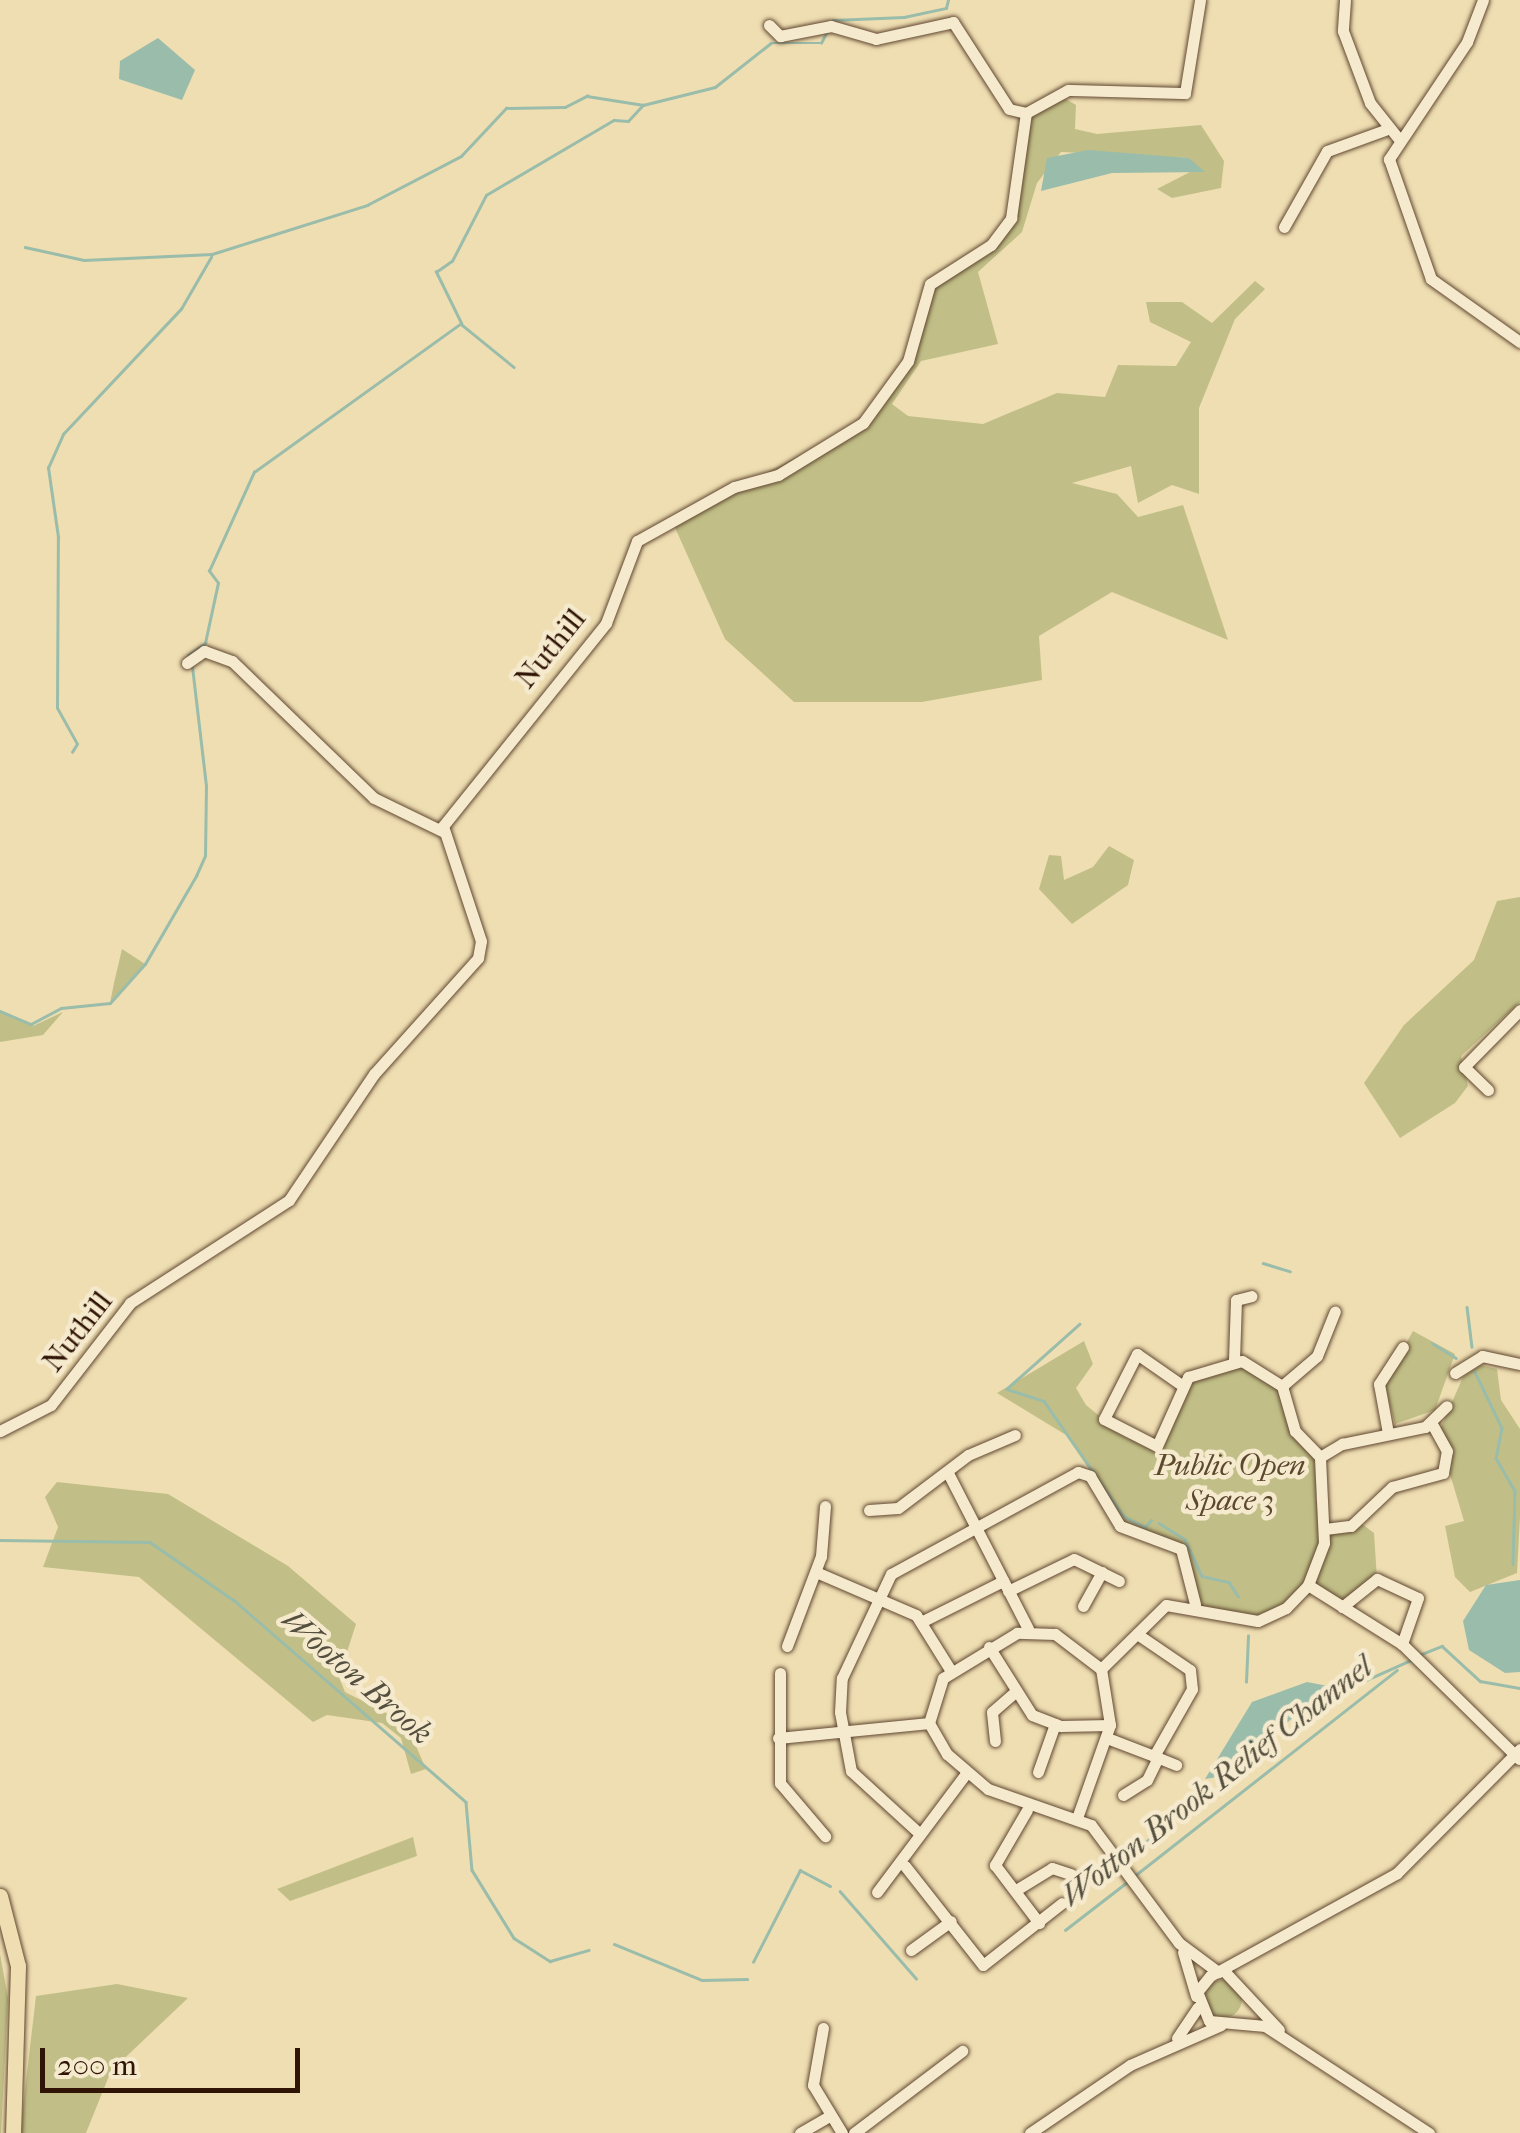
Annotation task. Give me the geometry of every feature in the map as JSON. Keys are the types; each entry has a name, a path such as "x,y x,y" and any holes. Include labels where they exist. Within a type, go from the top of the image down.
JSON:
{"main road":[{"path":"0,1896 18,1966 12,2133"}],"street":[{"path":"769,25 780,36 831,26 876,40 953,22 1009,109 1026,113 1068,90 1178,97 1189,86 1200,0"},
{"path":"1345,0 1342,31 1385,130 1398,138"},
{"path":"1483,0 1454,65 1389,152 1393,187 1426,272 1520,342"},
{"name":"Nuthill","path":"0,1432 51,1405 130,1303 280,1209 374,1074 478,958 476,923 442,831 606,622 645,532 778,475 863,423 884,398 908,361 930,284 990,245 1011,218 1026,113"},
{"path":"1284,227 1327,151 1385,130"},
{"path":"187,663 204,652 232,661 374,798 442,831"},
{"path":"1488,1090 1464,1067 1520,1010"},
{"path":"1234,1360 1236,1300 1252,1296"},
{"path":"1282,1386 1317,1356 1333,1315 1344,1325"},
{"path":"1388,1434 1379,1384 1404,1347"},
{"path":"1183,1386 1137,1354 1104,1419 1157,1446 1183,1386 1234,1360"},
{"path":"1455,1373 1482,1356 1520,1364"},
{"path":"1101,1669 1166,1605 1195,1604 1258,1622 1308,1585 1325,1529 1316,1499 1320,1458 1295,1431 1282,1386 1234,1360"},
{"path":"1320,1458 1388,1434 1432,1424 1447,1406"},
{"path":"1325,1529 1351,1526 1392,1487 1443,1473 1448,1451 1432,1424"},
{"path":"869,1510 898,1508 1015,1434"},
{"path":"920,1834 860,1783 843,1731 842,1678 891,1574 1086,1474 1120,1526 1181,1549 1195,1604"},
{"path":"948,1475 1028,1630"},
{"path":"786,1646 816,1572 825,1506"},
{"path":"921,1622 1074,1559 1119,1581"},
{"path":"816,1572 878,1596 921,1622 951,1671"},
{"path":"1083,1606 1102,1572"},
{"path":"1342,1607 1377,1579 1418,1598 1405,1646"},
{"path":"1174,2041 1221,1972 1260,1954 1398,1874 1518,1755 1405,1646 1308,1585"},
{"path":"1077,1818 1108,1732 1101,1669 1055,1634 1028,1630 951,1671 932,1696 929,1723 967,1772 1027,1810 1077,1818 1126,1870 1179,1943 1248,1989 1290,2040"},
{"path":"1123,1795 1146,1780 1192,1690 1190,1670 1137,1634"},
{"path":"989,1648 1014,1693 1054,1724 1108,1732 1176,1765"},
{"path":"780,1673 780,1783 824,1836"},
{"path":"995,1741 992,1712 1014,1693"},
{"path":"778,1738 929,1723"},
{"path":"1038,1772 1054,1724"},
{"path":"877,1892 905,1866 920,1834 967,1772"},
{"path":"1027,1810 1014,1845 996,1858 1039,1923"},
{"path":"905,1866 983,1965 1062,1903"},
{"path":"1016,1890 1052,1868 1070,1874"},
{"path":"911,1950 951,1922"},
{"path":"1179,1943 1197,2003 1221,2025"},
{"path":"1235,2022 1260,1954"},
{"path":"1033,2132 1174,2041 1235,2022 1290,2040 1429,2133"},
{"path":"822,2028 813,2084 842,2133"},
{"path":"854,2133 962,2051"},
{"path":"800,2133 829,2116"}],"green space":[{"path":"1062,97 1076,105 1075,129 1097,134 1201,125 1224,161 1221,188 1172,198 1157,189 1192,171 1189,158 1061,152 1037,183 1022,232 978,272 998,344 921,361 892,404 908,416 983,424 1057,393 1105,397 1118,365 1176,366 1191,342 1150,322 1146,302 1182,302 1212,323 1255,281 1265,289 1235,319 1199,408 1199,494 1172,485 1138,503 1131,466 1072,483 1117,494 1138,517 1183,505 1228,640 1112,592 1039,636 1042,680 922,702 794,702 725,639 672,521 863,423 908,365 934,289 1015,221 1028,119"},
{"path":"1109,846 1134,860 1128,885 1072,924 1039,889 1049,855 1061,856 1064,880 1093,867"},
{"path":"1520,897 1520,1002 1461,1056 1468,1086 1455,1103 1400,1138 1364,1083 1404,1025 1474,960 1497,901"},
{"path":"122,949 145,964 110,1003 114,983"},
{"path":"0,1011 33,1026 63,1012 43,1035 0,1042"},
{"path":"1413,1331 1455,1354 1435,1410 1395,1424 1384,1383"},
{"name":"Public Open Space 3","path":"1084,1341 1093,1364 1076,1388 1086,1405 1126,1438 1156,1446 1188,1377 1206,1367 1234,1360 1275,1379 1295,1431 1320,1457 1316,1499 1325,1529 1358,1521 1374,1533 1377,1579 1342,1607 1308,1586 1258,1621 1195,1604 1181,1549 1133,1534 1066,1435 997,1393"},
{"path":"1480,1365 1497,1369 1501,1400 1520,1429 1520,1517 1517,1573 1470,1592 1455,1577 1445,1526 1464,1521 1438,1434 1463,1377"},
{"path":"57,1482 168,1494 288,1566 356,1624 339,1677 345,1692 406,1723 426,1769 411,1774 401,1738 382,1723 327,1715 313,1722 139,1577 43,1567 58,1527 45,1497"},
{"path":"413,1837 417,1856 290,1901 277,1889"},
{"path":"0,1954 8,1998 1,2133 0,2133"},
{"path":"1223,1980 1237,1985 1242,1999 1237,2013 1223,2018 1209,2013 1204,1999 1209,1985"},
{"path":"117,1984 188,1998 111,2071 86,2133 20,2133 36,1996"}],"shaded area":[{"path":"158,38 195,70 182,100 119,79 120,61"},
{"path":"1088,150 1189,158 1205,172 1112,173 1041,191 1047,158"},
{"path":"1520,1580 1520,1672 1505,1673 1469,1650 1463,1621 1486,1585"},
{"path":"1307,1682 1328,1686 1229,1775 1205,1779 1252,1702"}],"waterway":[{"path":"833,20 904,17 946,8 948,0"},
{"path":"188,655 205,643 218,583 209,571 254,472 461,323 436,272 452,261 486,195 614,120 628,121 643,105 715,87 771,43 821,43 827,31"},
{"path":"25,247 84,260 212,254 367,205 461,156 506,108 565,107 587,96 643,105"},
{"path":"72,752 77,744 57,708 58,537 48,468 63,434 181,309 211,257"},
{"path":"461,324 514,367"},
{"path":"0,1011 31,1024 61,1008 110,1003 145,964 196,876 205,856 206,786 192,667"},
{"path":"1263,1263 1290,1271"},
{"path":"1467,1307 1472,1347"},
{"path":"1080,1324 1007,1389 1044,1401 1124,1516 1145,1527 1151,1520"},
{"path":"1432,1343 1456,1358"},
{"path":"1475,1372 1502,1428 1496,1458 1515,1491 1513,1564"},
{"path":"1159,1523 1185,1539 1202,1576 1229,1582 1238,1596"},
{"name":"Wooton Brook","path":"0,1540 150,1542 235,1601 466,1802 472,1870 514,1938 550,1961 588,1950"},
{"path":"1246,1682 1248,1636"},
{"path":"1417,1656 1442,1646 1480,1681 1520,1688"},
{"path":"1362,1682 1411,1660"},
{"name":"Wotton Brook Relief Channel","path":"1133,1877 1397,1670"},
{"path":"1142,1845 1204,1793"},
{"name":"Wooton Brook","path":"753,1962 800,1870 830,1886"},
{"name":"Wotton Brook Relief Channel","path":"1065,1930 1127,1882"},
{"name":"Wooton Brook","path":"840,1891 916,1978"},
{"name":"Wooton Brook","path":"614,1944 702,1980 747,1979"}]}
